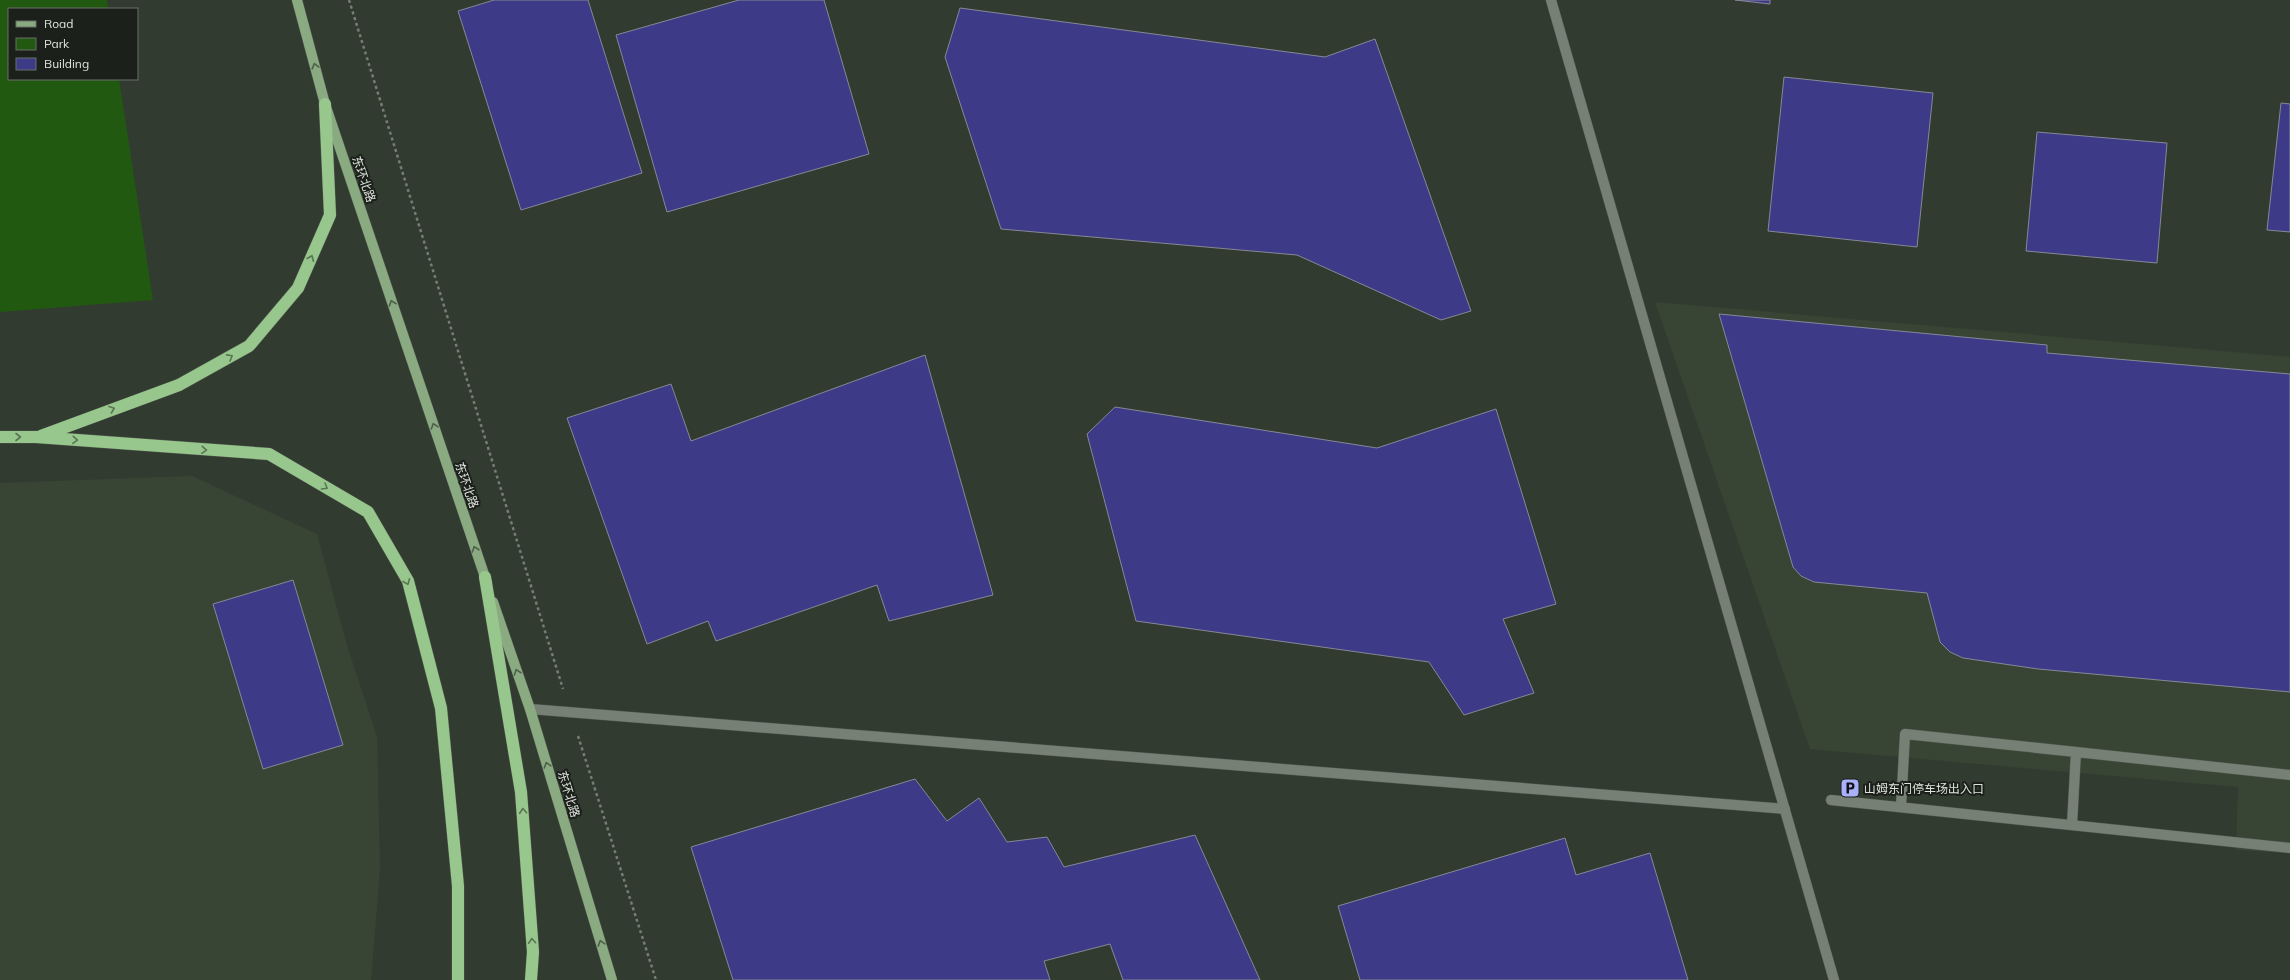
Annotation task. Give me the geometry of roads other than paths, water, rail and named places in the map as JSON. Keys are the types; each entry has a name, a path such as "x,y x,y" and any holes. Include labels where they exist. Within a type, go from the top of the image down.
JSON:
{"highway":[{"path":"36,437 179,385 249,346 298,288 330,215 325,104"},
{"path":"0,437 36,437 269,454 368,512 408,581 441,708 458,886 458,980"},
{"path":"484,577 521,792 533,952 531,980"}],"main road":[{"name":"东环北路","path":"296,0 325,104 484,577 530,709 612,980"}],"street":[{"path":"1550,0 1834,980"},
{"path":"530,709 1785,809"},
{"path":"1901,807 1905,734 2290,775"},
{"path":"2072,825 2076,752"},
{"path":"1831,800 2290,848"}],"place":[{"name":"山姆东门停车场出入口","path":"1850,788"}]}
